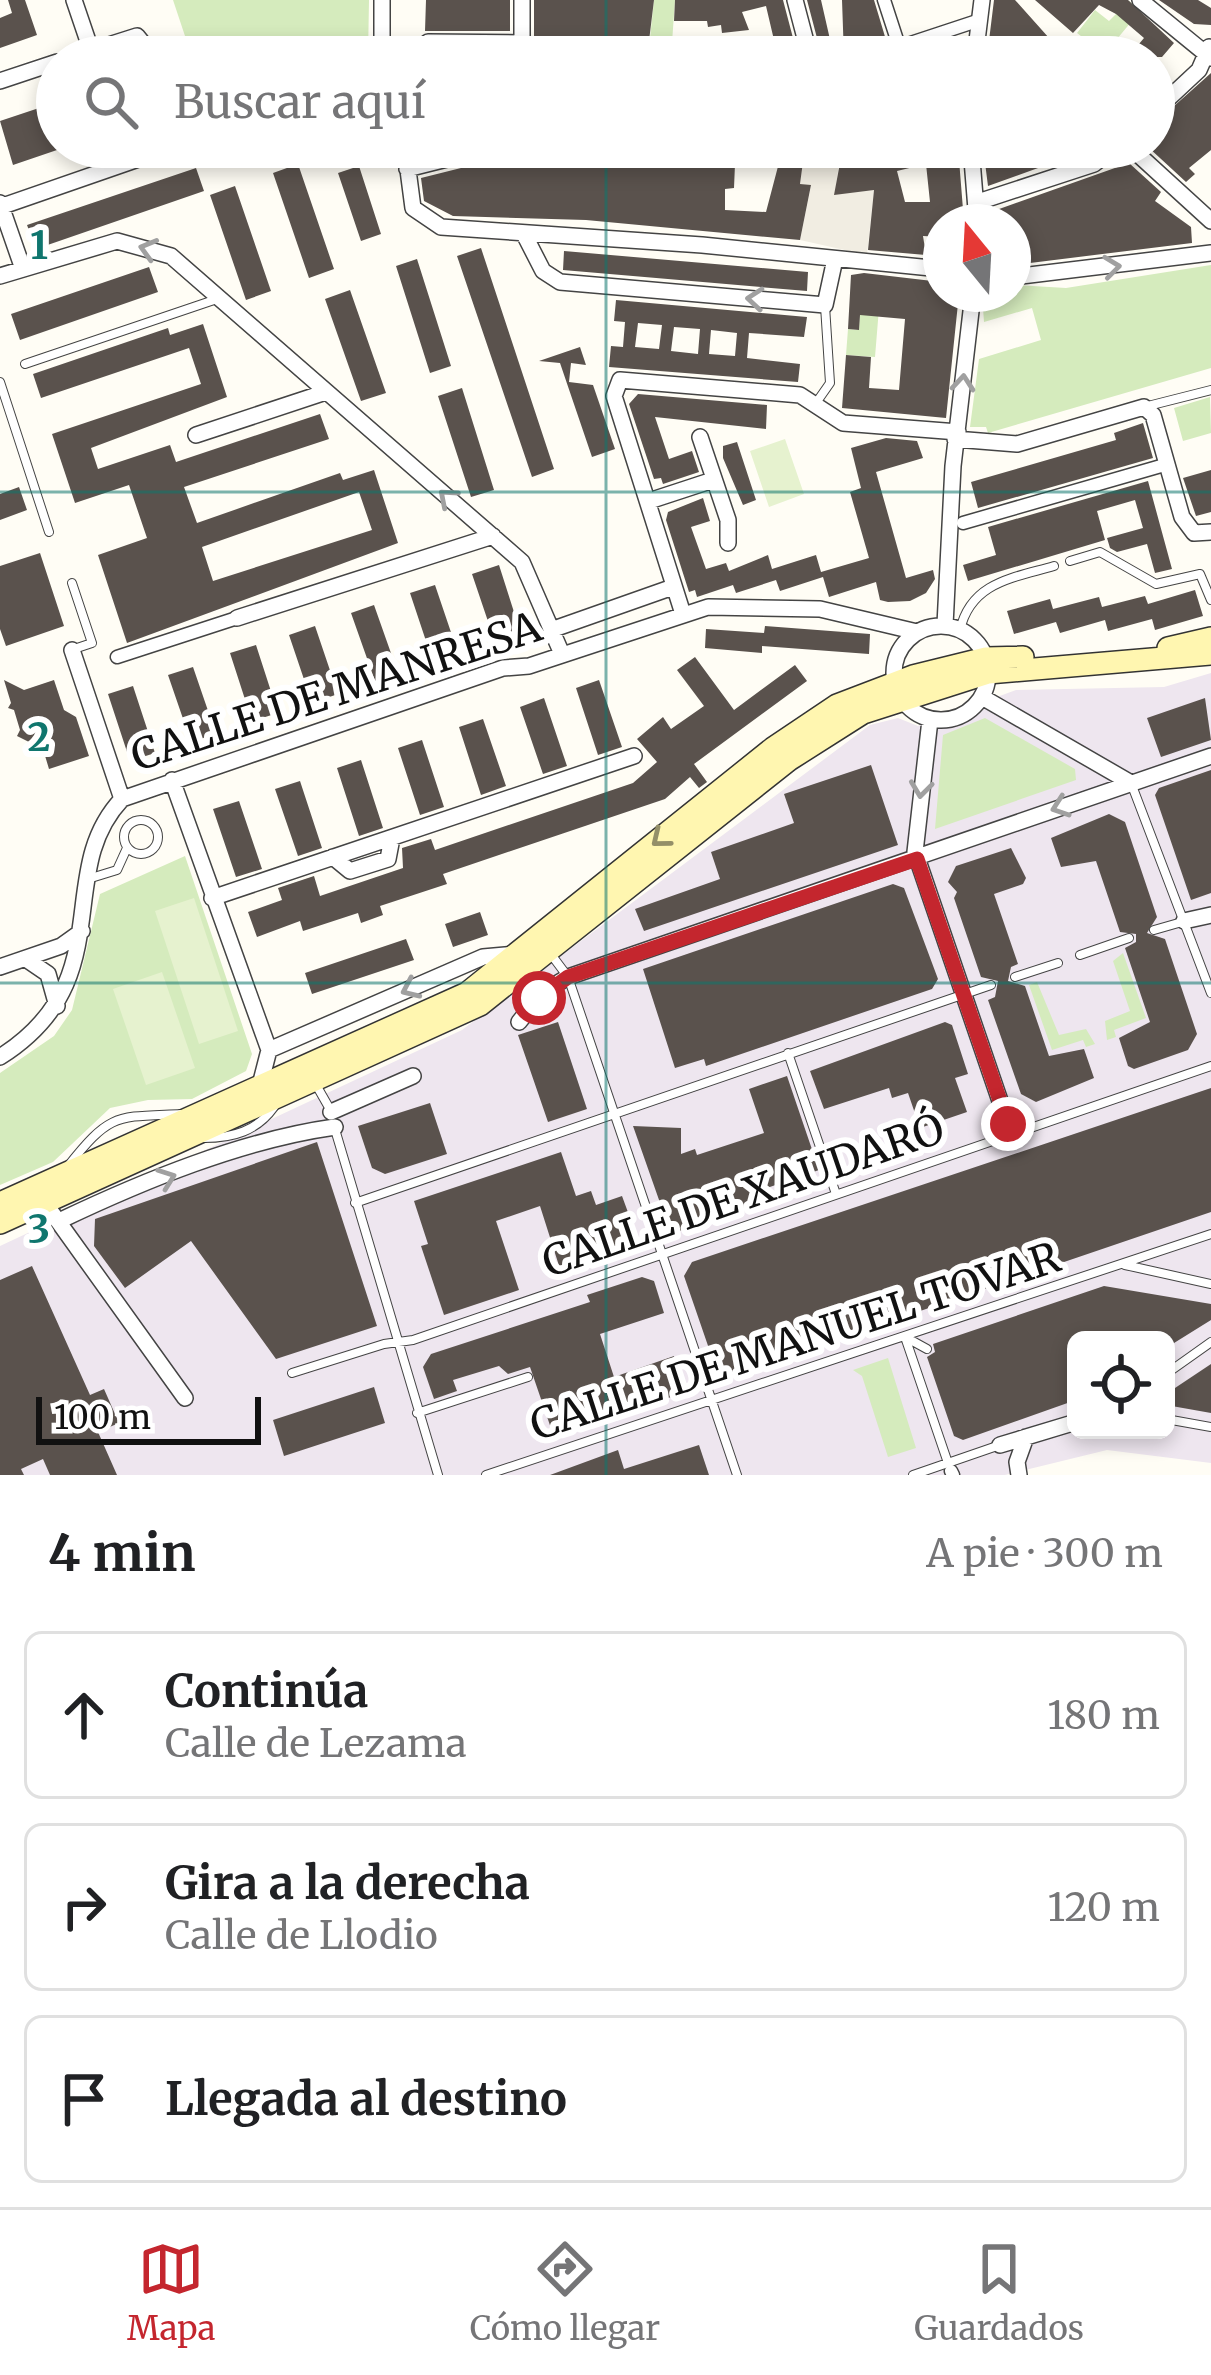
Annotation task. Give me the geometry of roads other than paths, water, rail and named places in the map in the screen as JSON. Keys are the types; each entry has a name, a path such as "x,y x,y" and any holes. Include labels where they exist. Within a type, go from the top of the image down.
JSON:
{"main road":[{"path":"0,1203 442,1007 520,952 796,730 855,696 987,666 1154,650 1211,638"},
{"path":"987,666 1211,654"},
{"path":"0,1223 456,1019 550,953 804,748 898,689"}],"street":[{"path":"74,0 86,36"},
{"path":"382,0 382,36"},
{"path":"522,0 522,36"},
{"path":"795,0 804,36"},
{"path":"884,0 896,36"},
{"path":"978,36 982,0"},
{"path":"1140,0 1210,52 1175,92"},
{"path":"930,36 974,22"},
{"path":"0,81 36,69"},
{"path":"23,269 4,227 0,205 112,168"},
{"path":"411,168 406,169 409,198 427,221 456,230 923,267"},
{"path":"974,168 978,202 1082,168"},
{"path":"1153,168 1211,220"},
{"path":"524,234 543,271 560,282 825,305 835,259"},
{"path":"0,276 117,241 171,256 493,536 531,576 562,654"},
{"path":"1031,275 1211,253"},
{"path":"930,720 962,716 982,697 987,666 953,628 957,435 971,312"},
{"path":"682,614 614,396 620,380 800,395 843,423 1017,444 1144,407 1153,415 1188,528 1202,535 1211,532"},
{"path":"196,435 326,392"},
{"path":"700,437 728,520 728,543"},
{"path":"963,523 1161,466"},
{"path":"649,501 712,480"},
{"path":"117,657 493,536"},
{"path":"551,630 673,586"},
{"name":"CALLE DE MANRESA","path":"0,1057 40,1029 56,1006 82,931 101,826 122,799 503,668 708,607 804,608 916,632"},
{"path":"862,617 885,631 897,656 898,689 930,720"},
{"path":"897,656 916,632 953,628"},
{"path":"72,650 122,799"},
{"path":"982,697 1132,782"},
{"path":"930,720 917,859 1011,1133"},
{"path":"212,898 634,756"},
{"path":"519,1022 543,992 568,977 1211,756"},
{"path":"172,780 268,1049 260,1084"},
{"path":"1184,921 1211,915"},
{"path":"0,968 62,946 82,931"},
{"path":"268,1049 483,957 550,953"},
{"path":"26,959 48,974 56,1006"},
{"path":"59,1222 333,1119 413,1076"},
{"path":"45,1203 185,1398"},
{"path":"1018,1468 1000,1445 1067,1425"},
{"path":"1018,1468 1026,1437"}],"lane":[{"path":"25,364 219,298"},
{"path":"816,403 830,383 825,305"},
{"path":"0,382 49,532"},
{"path":"1144,407 1211,390"},
{"path":"1070,561 1100,552 1156,584 1200,574 1211,600"},
{"path":"953,628 981,590 1054,566"},
{"path":"72,583 92,643 72,650"},
{"path":"1132,782 1211,993"},
{"path":"91,878 117,870 128,847 128,826 144,820 154,826 158,841 152,851 142,855 128,847"},
{"path":"1154,930 1184,921"},
{"path":"1080,955 1130,938"},
{"path":"550,953 568,977 737,1475"},
{"path":"1015,977 1058,963"},
{"path":"356,1203 991,986"},
{"path":"788,1053 836,1193"},
{"name":"CALLE DE XAUDARÓ","path":"292,1373 663,1256 1211,1066"},
{"path":"314,1082 333,1119 438,1475"},
{"name":"CALLE DE MANUEL TOVAR","path":"486,1475 1211,1234"},
{"name":"CALLE DE MANUEL TOVAR","path":"1123,1264 1211,1284"},
{"path":"905,1337 927,1349"},
{"path":"905,1337 950,1470"},
{"path":"1175,1368 1211,1342"},
{"path":"417,1413 528,1377"},
{"path":"1175,1421 1211,1427"},
{"path":"913,1475 950,1470 1000,1445"}]}
